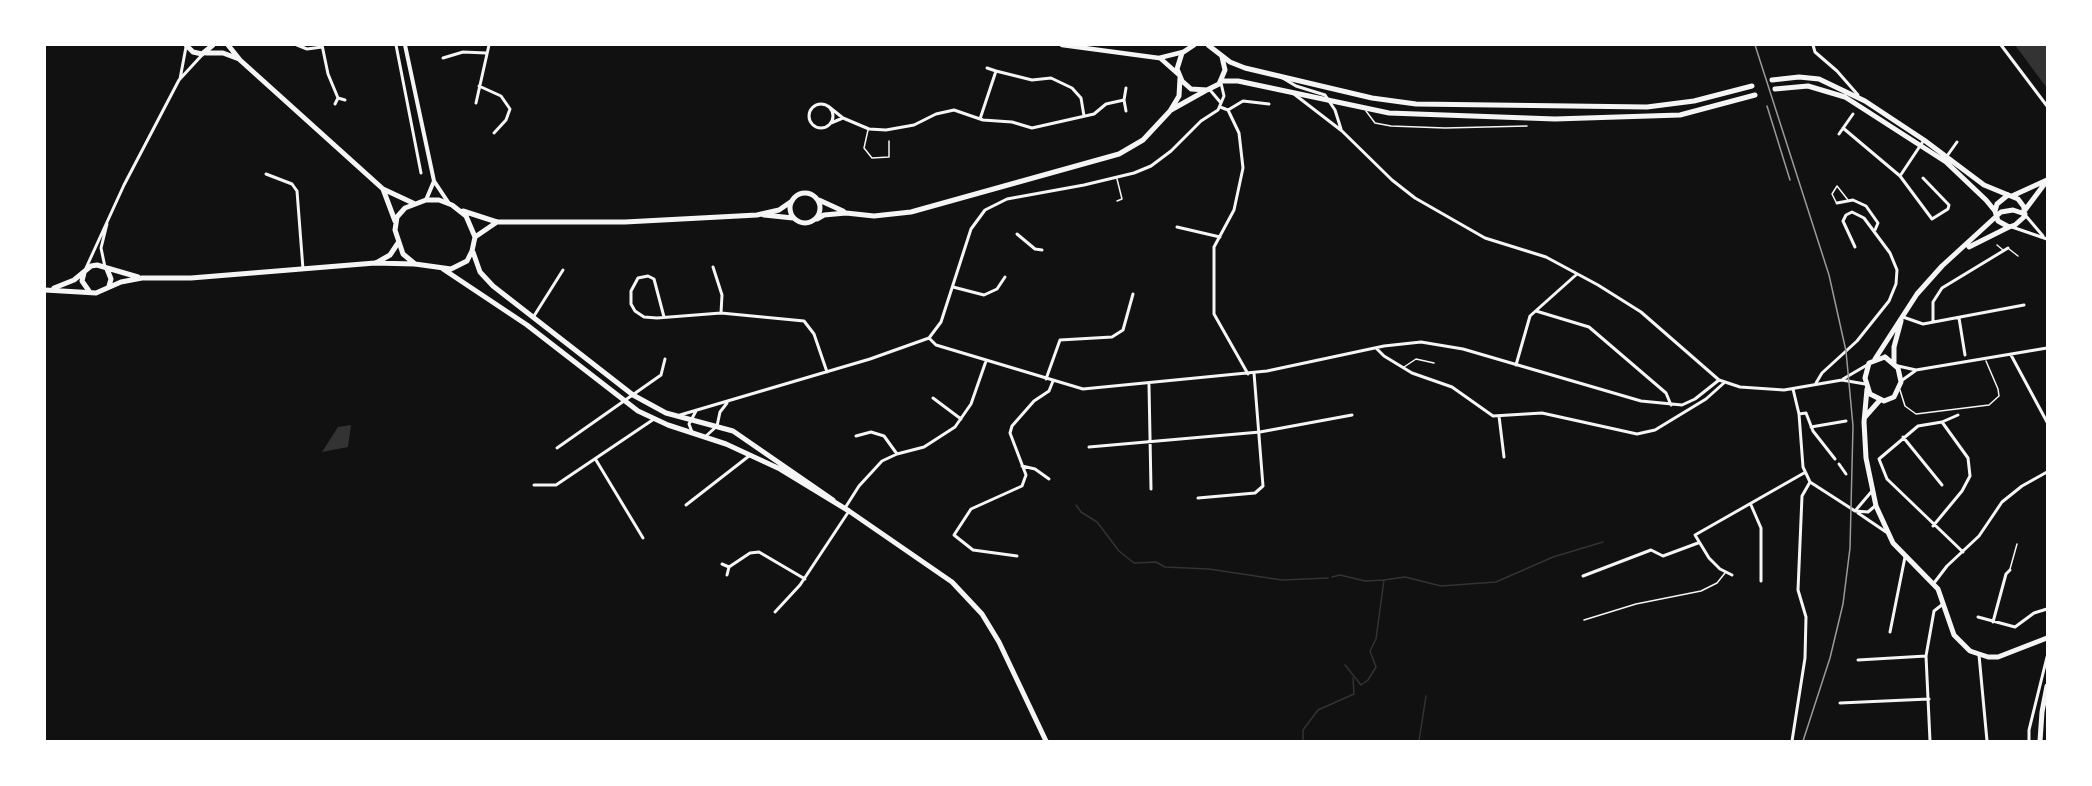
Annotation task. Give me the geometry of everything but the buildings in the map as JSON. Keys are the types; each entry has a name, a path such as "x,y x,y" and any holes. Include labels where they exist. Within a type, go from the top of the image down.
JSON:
{"highway":[{"path":"186,45 193,52 223,53 240,60"},
{"path":"205,53 213,45"},
{"path":"228,45 240,60 383,189 415,203"},
{"path":"1170,111 1179,96 1179,59 1186,50 1194,45"},
{"path":"1208,45 1238,66 1372,98 1416,104 1590,108 1669,105 1752,86"},
{"path":"1221,55 1225,70 1221,81"},
{"path":"1179,76 1191,88 1209,90"},
{"path":"1772,80 1810,77 1839,86 1859,97 1960,173 2001,224 2010,227"},
{"path":"395,223 400,212 415,203 426,200 449,204 497,222 625,222 757,215 793,218 804,224 825,214 846,213 874,216 911,212 1090,165 1131,147 1170,111 1221,81 1234,80 1365,109 1430,116 1615,119 1680,115 1755,95"},
{"path":"1774,89 1808,86 1836,93 1947,156 1984,185 2022,203 2025,212"},
{"path":"1957,253 2020,222 2047,180"},
{"path":"2047,180 1997,204 1995,214 1981,233 1930,279 1875,358 1867,365 1864,418 1867,464 1872,490 1886,532 1905,555 1934,583 1954,635 1970,651 1979,655 1998,657 2047,638"},
{"path":"383,189 403,254 415,264"},
{"path":"757,215 780,210 804,193 846,213"},
{"path":"817,199 820,207 817,219"},
{"path":"792,201 790,211 793,218"},
{"path":"48,290 101,293 121,282 142,278 191,278 375,263 415,264 443,269 461,265 472,251 475,237 470,221 458,209"},
{"path":"1995,214 2007,210 2025,212"},
{"path":"475,237 497,222"},
{"path":"375,263 390,255 398,242"},
{"path":"472,251 477,267 487,281 633,395 666,412 733,431 952,582 982,614 999,642 1045,740"},
{"path":"48,290 74,280 97,265 142,278"},
{"path":"106,268 111,279 108,288"},
{"path":"443,269 527,325 624,401 654,419 750,454 838,504"},
{"path":"85,271 82,282 91,292"},
{"path":"1866,386 1872,397 1880,400 1890,400 1899,389 1901,382 1895,363 1894,347 1903,317"},
{"path":"1875,358 1885,357 1895,363"},
{"path":"1864,418 1880,400"},
{"path":"2040,741 2047,686"}],"main road":[{"path":"1062,45 1159,58 1186,50"},
{"path":"1159,58 1179,76"}],"street":[{"path":"85,271 110,214 179,80 186,45"},
{"path":"297,45 307,49 322,46 328,74 338,98 335,104"},
{"path":"396,45 421,173"},
{"path":"405,45 434,180 449,204"},
{"path":"476,104 489,45"},
{"path":"1813,45 1815,52 1844,77 1859,97"},
{"path":"2001,45 2047,106"},
{"path":"443,58 463,52 486,53"},
{"path":"179,80 205,53"},
{"path":"987,68 1032,80 1051,78 1072,88 1081,98 1084,116"},
{"path":"980,119 996,71"},
{"path":"1280,77 1296,86 1323,94 1330,102 1342,131"},
{"path":"678,416 914,345 929,338 941,322 975,220 993,204 1117,178 1134,173 1161,160 1201,121 1221,106 1224,96 1221,81"},
{"path":"479,87 501,96 510,109 506,120 494,133"},
{"path":"1126,88 1124,100 1126,111"},
{"path":"1209,90 1220,98 1221,106"},
{"path":"1294,94 1342,131 1392,180 1415,198 1485,238 1546,257 1641,312 1719,380 1758,389 1793,389 1842,380 1866,386"},
{"path":"338,98 345,100"},
{"path":"406,100 415,98"},
{"path":"843,118 824,127 817,127 809,116 810,110 817,104 828,106 843,118 869,129 886,130 914,125 949,110 980,119 1012,122 1032,128 1094,114 1114,100 1124,100"},
{"path":"1228,110 1243,100 1269,104"},
{"path":"828,106 833,113 831,123"},
{"path":"1221,106 1228,110 1239,133 1243,168 1238,200 1214,253 1214,314 1248,374"},
{"path":"1839,134 1853,114"},
{"path":"1843,128 1900,176 1932,219 1948,209 1949,205 1923,178"},
{"path":"1947,156 1957,142"},
{"path":"1900,176 1922,143"},
{"path":"266,174 292,184 297,191 303,268"},
{"path":"426,200 434,180"},
{"path":"1837,203 1848,200 1862,203 1872,211 1878,223 1875,230"},
{"path":"1816,383 1822,373 1848,352 1893,293 1897,277 1895,263 1875,230 1860,214 1852,212 1846,215 1844,225 1855,247"},
{"path":"2025,212 2047,239"},
{"path":"106,268 100,248 110,214"},
{"path":"1177,226 1220,237"},
{"path":"2010,227 2047,239"},
{"path":"1017,234 1035,249 1042,250"},
{"path":"1933,322 1933,302 1942,288 2008,248"},
{"path":"713,267 722,295 721,313"},
{"path":"533,318 563,270"},
{"path":"1516,365 1530,316 1577,274"},
{"path":"664,317 654,279 648,276 638,278 631,291 633,307 644,316 664,317 721,313 804,321 814,333 827,372"},
{"path":"952,287 984,295 997,289 1005,277"},
{"path":"1047,379 1060,340 1112,337 1124,330 1133,294"},
{"path":"1903,317 1918,323 1933,322 2024,305"},
{"path":"1536,311 1589,327 1666,393 1671,405"},
{"path":"1959,317 1965,355"},
{"path":"929,338 936,345 1083,389 1149,385 1248,374 1376,348 1431,342 1634,400 1671,405 1687,403 1719,380"},
{"path":"1376,348 1404,368 1426,379 1452,387 1485,413 1499,416 1542,413 1641,434 1655,430 1706,399 1725,382"},
{"path":"1895,363 1916,370 2047,348"},
{"path":"2012,355 2047,422"},
{"path":"557,448 661,375 665,360"},
{"path":"775,612 804,579 872,470 897,454 934,442 961,419 971,404 986,361"},
{"path":"1842,380 1867,365"},
{"path":"1901,382 1916,370"},
{"path":"1198,498 1256,493 1264,482 1254,373"},
{"path":"1017,555 973,550 954,535 971,509 1019,489 1025,480 1023,466 1011,441 1012,426 1034,401 1049,391 1053,381"},
{"path":"1149,385 1151,489"},
{"path":"1793,389 1799,414 1804,473 1810,482 1886,532"},
{"path":"933,398 961,419"},
{"path":"705,437 717,426 722,408 728,401"},
{"path":"693,433 690,428 691,419 697,410"},
{"path":"1799,414 1806,413 1811,427 1835,459"},
{"path":"1089,447 1260,432 1352,415"},
{"path":"1958,415 1942,422 1918,426 1879,459 1881,469 1933,526 1963,552"},
{"path":"1499,416 1504,457"},
{"path":"534,485 556,485 654,419"},
{"path":"1811,427 1846,421"},
{"path":"1933,526 1970,479 1968,458 1942,422"},
{"path":"856,436 871,432 884,436 897,454"},
{"path":"1904,437 1942,485"},
{"path":"686,505 750,454"},
{"path":"596,460 644,538"},
{"path":"1839,464 1846,474"},
{"path":"1023,466 1035,469 1049,479"},
{"path":"1934,583 1947,566 1979,536 2002,502 2022,486 2047,472"},
{"path":"1732,575 1726,573 1709,558 1695,536 1804,473"},
{"path":"1792,741 1802,686 1806,636 1805,611 1799,599 1802,496 1810,482"},
{"path":"1855,511 1872,490"},
{"path":"1751,505 1760,520 1761,581"},
{"path":"1855,511 1868,512 1876,506"},
{"path":"1583,576 1651,550 1664,556 1698,543"},
{"path":"727,575 729,567 750,553 759,552 804,579"},
{"path":"1890,632 1905,555"},
{"path":"722,564 729,567"},
{"path":"1993,622 2010,570"},
{"path":"1929,741 1926,656 1934,611 1943,604"},
{"path":"1978,617 2015,627 2034,614 2047,609"},
{"path":"1979,655 1987,741"},
{"path":"1858,660 1926,656"},
{"path":"2029,741 2029,730 2047,657"},
{"path":"1840,703 1929,699"}],"lane":[{"path":"1365,109 1372,122 1391,126 1445,128 1527,126"},
{"path":"869,129 864,148 868,156 876,160 889,158 889,141"},
{"path":"1117,178 1122,200 1117,201"},
{"path":"1837,203 1832,194 1838,186 1848,200"},
{"path":"1997,245 2004,250"},
{"path":"2008,248 2018,256"},
{"path":"1404,368 1416,359 1434,363"},
{"path":"1899,389 1902,401 1908,410 1920,415 1989,405 1999,396 1985,359"},
{"path":"2010,570 2017,544"},
{"path":"1584,620 1636,604 1701,591 1717,583 1726,573"}],"shaded area":[{"path":"2015,45 2047,45 2047,88 2032,68"},
{"path":"351,425 348,447 322,452 338,427"}],"waterway":[{"path":"1076,505 1081,512 1097,522 1119,551 1134,563 1156,562 1165,567 1209,569 1282,580 1328,578"},
{"path":"1345,665 1361,685 1368,680 1376,667 1370,651 1376,639 1384,580 1405,577 1441,586 1496,582 1553,557 1603,542"},
{"path":"1332,577 1340,575 1365,581 1384,580"},
{"path":"1303,741 1303,730 1318,710 1354,694 1353,678"},
{"path":"1419,741 1426,696"}],"railway":[{"path":"1755,45 1829,275 1846,351 1853,426 1850,548 1843,604 1830,658 1803,741"},
{"path":"1767,106 1790,180"}]}
